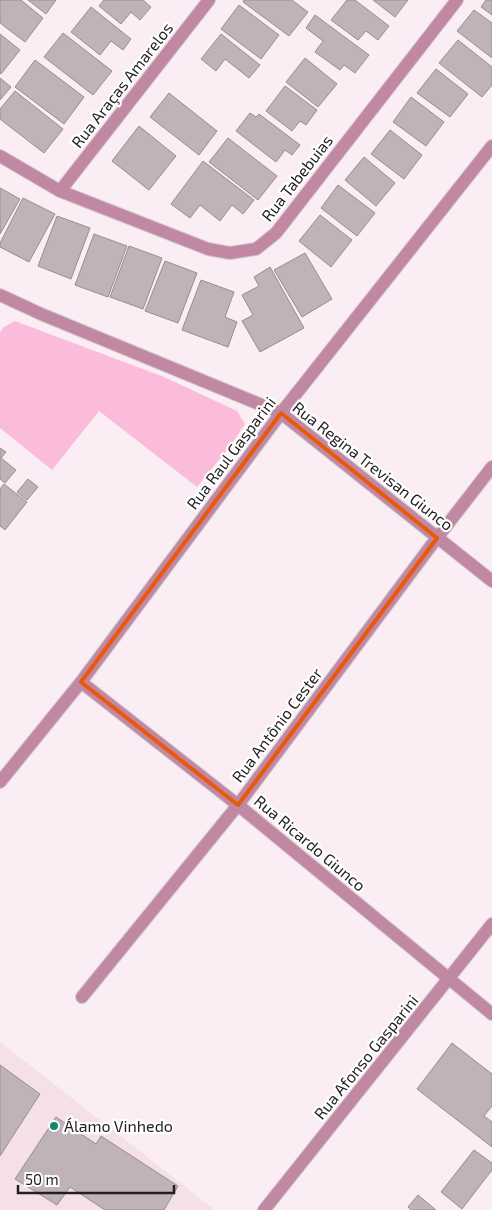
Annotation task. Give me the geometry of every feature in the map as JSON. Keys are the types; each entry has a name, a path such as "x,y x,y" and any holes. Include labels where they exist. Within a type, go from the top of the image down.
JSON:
{"street":[{"name":"Rua Araças Amarelos","path":"60,190 210,0"},
{"name":"Rua Tabebuias","path":"0,156 60,190 208,249 230,254 256,249 276,233 457,0"},
{"name":"Rua Raul Gasparini","path":"0,782 81,682 281,413 492,146"},
{"name":"Rua Regina Trevisan Giunco","path":"1,298 281,413 492,581"},
{"name":"Rua Antônio Cester","path":"82,997 238,805 492,467"},
{"name":"Rua Ricardo Giunco","path":"81,682 238,805 492,1014"},
{"name":"Rua Afonso Gasparini","path":"264,1210 492,924"}],"highlighted area":[{"path":"281,413 437,538 238,805 81,682"}],"shaded area":[{"path":"15,321 164,377 237,411 245,424 231,445 197,487 99,411 52,470 0,428 0,332 4,327"},
{"name":"Álamo Vinhedo","path":"0,1042 215,1210 0,1210"}],"building":[{"path":"0,0 21,0 43,18 25,42 0,23"},
{"path":"28,0 56,0 46,14"},
{"path":"104,0 143,0 151,7 140,20 131,12 121,24 99,6"},
{"path":"244,0 292,0 308,12 289,36 243,2"},
{"path":"347,0 355,0 389,26 378,40 366,31 358,40 331,20"},
{"path":"373,0 408,0 395,17"},
{"path":"486,0 492,0 492,15 481,7"},
{"path":"239,5 279,35 261,59 221,29"},
{"path":"91,7 131,39 123,50 111,41 100,55 71,32"},
{"path":"474,10 492,23 492,58 457,31"},
{"path":"315,15 369,55 355,73 344,65 340,70 315,52 323,41 306,28"},
{"path":"63,33 112,71 93,95 44,57"},
{"path":"0,34 20,50 1,74 0,73"},
{"path":"221,34 260,65 249,78 225,59 216,71 201,59"},
{"path":"458,40 492,67 492,85 482,97 439,63"},
{"path":"305,58 337,84 318,107 286,82"},
{"path":"35,60 84,97 64,124 15,87"},
{"path":"436,69 468,94 450,117 417,93"},
{"path":"0,78 11,87 0,100"},
{"path":"285,86 317,110 306,125 300,121 292,131 266,111"},
{"path":"15,91 63,129 44,153 0,119 0,109"},
{"path":"169,93 217,131 199,155 150,117"},
{"path":"411,97 444,122 426,146 393,122"},
{"path":"250,113 256,117 259,114 300,145 292,155 285,150 276,162 236,131"},
{"path":"139,126 176,156 149,190 112,161"},
{"path":"390,130 422,155 404,179 371,154"},
{"path":"228,138 277,176 258,200 209,162"},
{"path":"364,157 395,183 376,206 345,180"},
{"path":"203,161 254,200 243,214 232,205 220,221 200,205 190,218 171,204"},
{"path":"338,185 375,213 357,236 321,208"},
{"path":"0,188 20,199 0,234"},
{"path":"23,198 55,214 29,262 0,247 0,243"},
{"path":"320,215 352,240 331,267 299,241"},
{"path":"57,216 90,228 71,279 38,266"},
{"path":"94,234 127,246 108,297 75,285"},
{"path":"129,246 162,258 143,309 110,297"},
{"path":"305,253 332,299 302,317 274,270"},
{"path":"165,261 197,273 178,323 145,311"},
{"path":"270,267 304,328 260,352 242,321 253,315 242,295 259,286 254,277"},
{"path":"201,280 234,292 225,317 237,322 228,347 182,330"},
{"path":"0,448 6,452 1,458 16,470 5,483 0,479"},
{"path":"28,479 38,487 27,500 17,492"},
{"path":"4,484 27,502 5,530 0,526 0,489"},
{"path":"452,1043 492,1074 492,1106 484,1116 492,1122 492,1147 417,1089"},
{"path":"0,1065 40,1094 0,1156"},
{"path":"56,1117 96,1144 101,1136 178,1186 164,1210 105,1210 70,1187 57,1205 15,1179"},
{"path":"474,1150 492,1163 492,1170 462,1209 441,1192"},
{"path":"418,1195 436,1210 411,1210 408,1207"}],"place":[{"name":"Álamo Vinhedo","path":"54,1126"}]}
